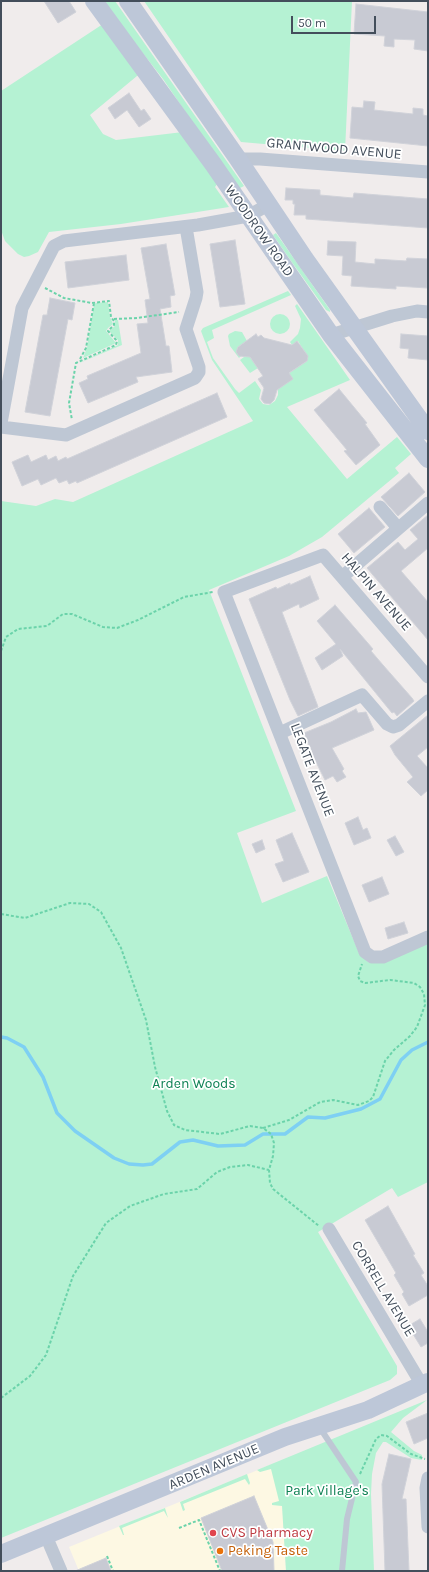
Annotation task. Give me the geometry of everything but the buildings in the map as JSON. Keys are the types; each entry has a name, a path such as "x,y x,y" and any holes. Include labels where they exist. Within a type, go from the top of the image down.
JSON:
{"street":[{"name":"WOODROW ROAD","path":"94,1 213,164 331,335 428,459"},
{"name":"WOODROW ROAD","path":"128,1 268,205 428,431"},
{"name":"GRANTWOOD AVENUE","path":"238,160 260,159 428,172"},
{"path":"1,423 22,308 54,246 64,241 186,227 248,216 268,205"},
{"path":"1,427 66,436 195,378 199,372 199,367 186,333 196,292 186,227"},
{"path":"331,335 392,316 417,311 428,312"},
{"path":"342,577 428,503"},
{"path":"380,507 398,528"},
{"name":"HALPIN AVENUE","path":"219,592 323,555 428,677"},
{"name":"LEGATE AVENUE","path":"219,592 280,733 370,956"},
{"path":"280,733 362,695 387,724 393,727 399,725 428,701"},
{"path":"370,956 383,957 428,937"},
{"name":"CORRELL AVENUE","path":"329,1229 425,1384"},
{"name":"ARDEN AVENUE","path":"1,1554 285,1437 368,1410 425,1384"},
{"path":"428,1478 426,1488 428,1527"},
{"path":"46,1536 61,1571"}],"lane":[{"path":"319,1427 356,1482 347,1519 342,1571"}],"path":[{"path":"45,288 62,298 94,302 109,302 113,319 114,325 109,328 108,332 117,341 116,345 76,363 69,401 72,421"},
{"path":"80,361 86,348 94,302"},
{"path":"113,319 137,318 180,311"},
{"path":"1,651 6,637 18,629 47,626 63,614 72,614 103,627 117,628 138,620 184,597 219,592"},
{"path":"1,680 1,702"},
{"path":"1,914 25,918 70,903 89,904 101,912 121,948 146,1020 154,1067 167,1111 174,1125 185,1130 220,1134 250,1126 263,1128 289,1120 320,1102 333,1100 358,1105 369,1101 372,1097 385,1061 417,1027 425,1005 424,994 420,987 414,983 382,980 365,983 360,981 358,976 360,967 370,956"},
{"path":"263,1128 271,1134 274,1143 273,1156 269,1170 270,1183 273,1189 320,1227 329,1229"},
{"path":"1,1398 30,1376 46,1355 73,1276 106,1223 130,1206 164,1194 197,1189 216,1172 230,1167 248,1165 269,1170"},
{"path":"356,1482 376,1439 381,1435 387,1436 411,1454 425,1459"},
{"path":"179,1528 199,1520 220,1571"},
{"path":"107,1556 113,1571"}],"shaded area":[{"path":"280,1461 286,1571 79,1571 69,1547"}],"green space":[{"path":"102,1 115,1 244,186 238,189 163,79"},
{"path":"144,1 352,1 345,151 241,142"},
{"path":"103,24 143,71 90,115 103,134 116,140 183,132 218,183 215,187 229,207 121,224 49,232 38,252 24,257 18,254 5,241 1,230 1,91"},
{"path":"276,233 330,312 326,310 273,235"},
{"name":"Arden Woods","path":"288,291 291,295 212,330 214,338 207,342 213,358 235,389 239,393 255,381 261,390 259,399 263,404 269,405 275,401 278,395 278,389 289,373 307,361 307,356 298,341 292,345 290,342 298,334 300,328 301,319 295,306 297,304 350,380 287,407 347,479 397,437 411,454 395,468 399,473 322,537 289,556 209,590 296,811 237,833 262,903 327,876 359,953 368,962 374,963 428,942 428,1182 398,1197 392,1188 318,1232 397,1366 397,1374 390,1380 1,1538 1,501 36,506 55,499 73,502 253,421 212,360 201,331 203,328"},
{"path":"108,302 110,317 113,324 106,331 116,343 83,358 87,348 94,305 96,303"},
{"path":"280,314 287,317 290,324 287,331 280,334 273,331 270,324 273,317"},
{"path":"115,320 118,320 122,345 77,364 118,345 118,340 109,331 115,326"},
{"path":"235,331 242,332 247,341 238,347 236,352 241,356 239,358 230,346 228,336"},
{"path":"248,354 258,368 250,373 240,360"},
{"name":"Park Village's","path":"427,1400 403,1418 391,1432 414,1451 422,1455 422,1460 411,1458 386,1442 383,1442 376,1453 372,1474 371,1494 374,1571 286,1571 282,1506 272,1505 272,1503 279,1501 271,1469 260,1472 257,1470"},
{"path":"247,1474 250,1483 249,1485 245,1479 183,1504 185,1510 183,1511 180,1502"},
{"path":"165,1508 168,1518 164,1511 122,1528 123,1535 119,1526"}],"waterway":[{"path":"1,1037 7,1038 24,1047 43,1077 57,1113 75,1131 114,1158 129,1164 143,1165 152,1164 180,1142 193,1140 218,1146 245,1145 263,1134 285,1134 308,1117 325,1118 361,1109 380,1099 401,1060 412,1050 428,1042"}],"place":[{"name":"CVS Pharmacy","path":"213,1533"},
{"name":"Peking Taste","path":"220,1551"}]}
